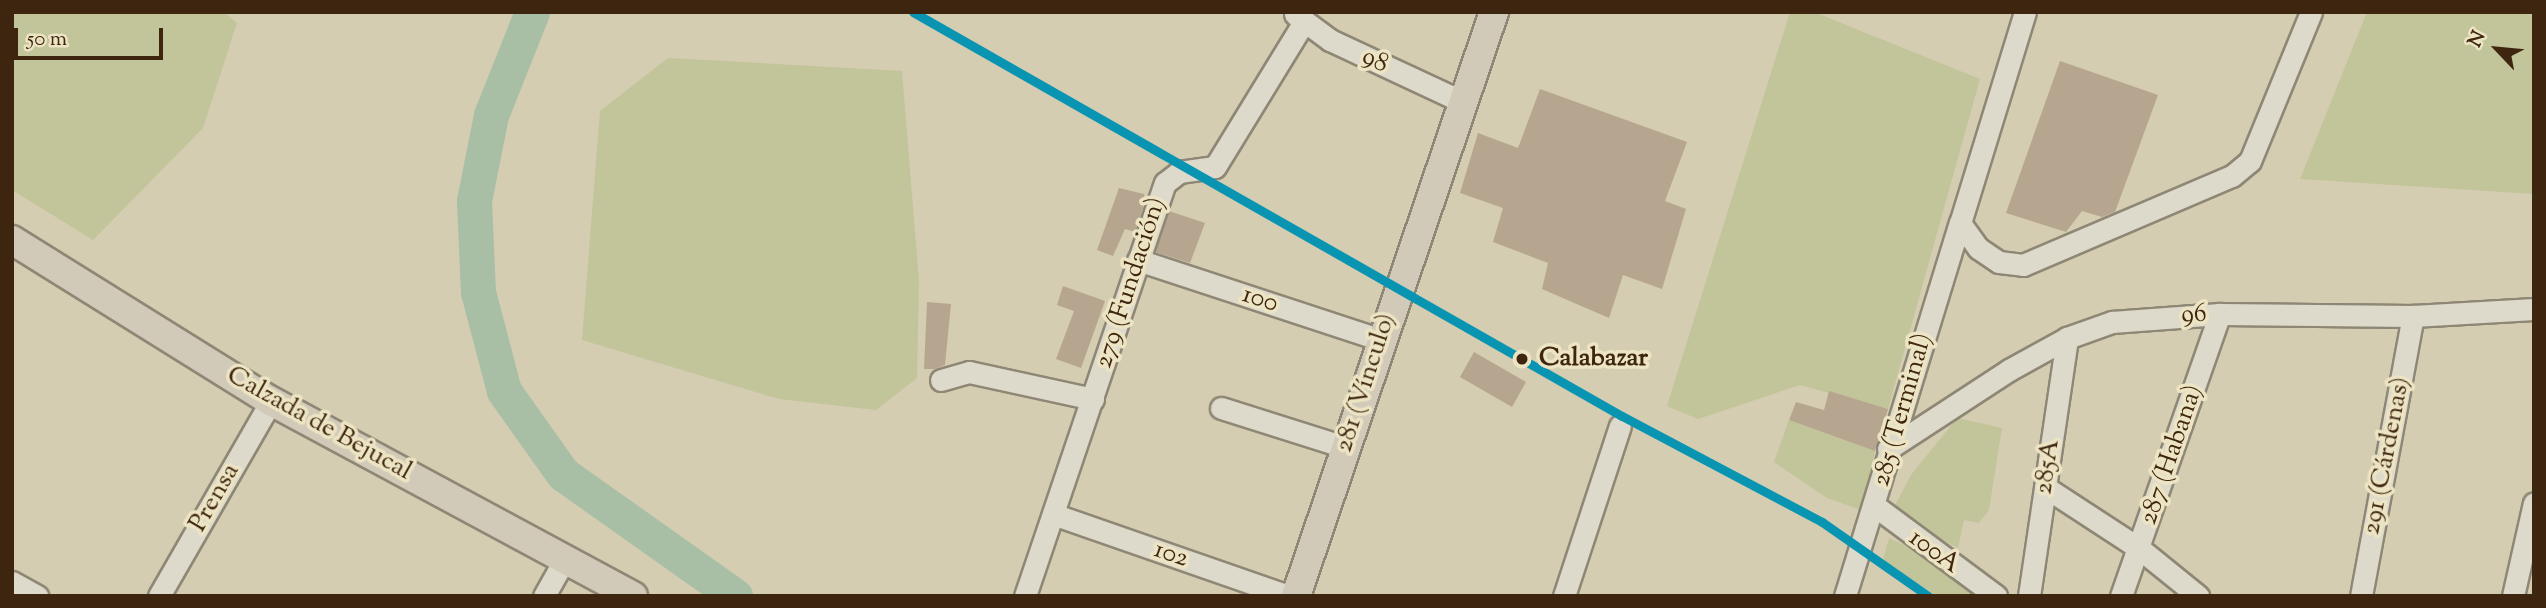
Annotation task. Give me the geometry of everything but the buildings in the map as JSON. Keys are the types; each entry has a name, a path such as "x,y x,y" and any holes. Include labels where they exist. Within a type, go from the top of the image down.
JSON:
{"main road":[{"name":"281 (Vínculo)","path":"1296,596 1494,12"},
{"name":"Calzada de Bejucal","path":"12,240 271,401 566,557 633,596"}],"street":[{"name":"285 (Terminal)","path":"1845,596 1875,506 1888,449 2025,12"},
{"path":"1960,223 1978,248 1998,262 2023,265 2232,176 2250,161 2263,137 2311,12"},
{"name":"98","path":"1298,17 1330,40 1463,102"},
{"name":"279 (Fundación)","path":"1025,596 1165,183 1179,172 1215,167 1298,17"},
{"name":"100","path":"1138,260 1382,340"},
{"name":"96","path":"1888,449 2067,338 2112,322 2220,314 2413,316 2534,309"},
{"name":"287 (Habana)","path":"2122,596 2220,314"},
{"name":"291 (Cárdenas)","path":"2361,596 2413,316"},
{"name":"285A","path":"2029,596 2067,338"},
{"path":"941,380 969,372 1093,399"},
{"name":"Prensa","path":"159,596 271,401"},
{"path":"1221,408 1345,447"},
{"path":"1564,596 1620,426"},
{"path":"2045,487 2140,549 2198,596"},
{"path":"2513,596 2534,503"},
{"name":"100A","path":"1875,506 1996,596"},
{"name":"102","path":"1053,514 1289,596"},
{"path":"544,596 566,557"},
{"path":"12,582 37,596"}],"green space":[{"path":"12,12 224,12 237,23 203,128 93,240 12,190"},
{"path":"1790,12 1814,12 1980,79 1888,409 1800,385 1698,419 1667,406"},
{"path":"2367,12 2534,12 2534,194 2300,179"},
{"path":"668,58 902,71 919,281 917,378 876,410 779,399 582,340 600,111"},
{"path":"1957,418 2002,428 1989,510 1979,523 1964,520 1958,548 1891,513 1911,475"},
{"path":"1789,420 1875,451 1864,511 1827,498 1774,462"},
{"path":"1889,538 1919,552 1983,596 1937,596 1883,560"}],"waterway":[{"path":"532,12 491,115 474,201 478,292 504,391 563,474 735,596"}],"transit line":[{"path":"913,12 1622,416 1822,522 1928,596"}],"place":[{"name":"Calabazar","path":"1522,359"}]}
